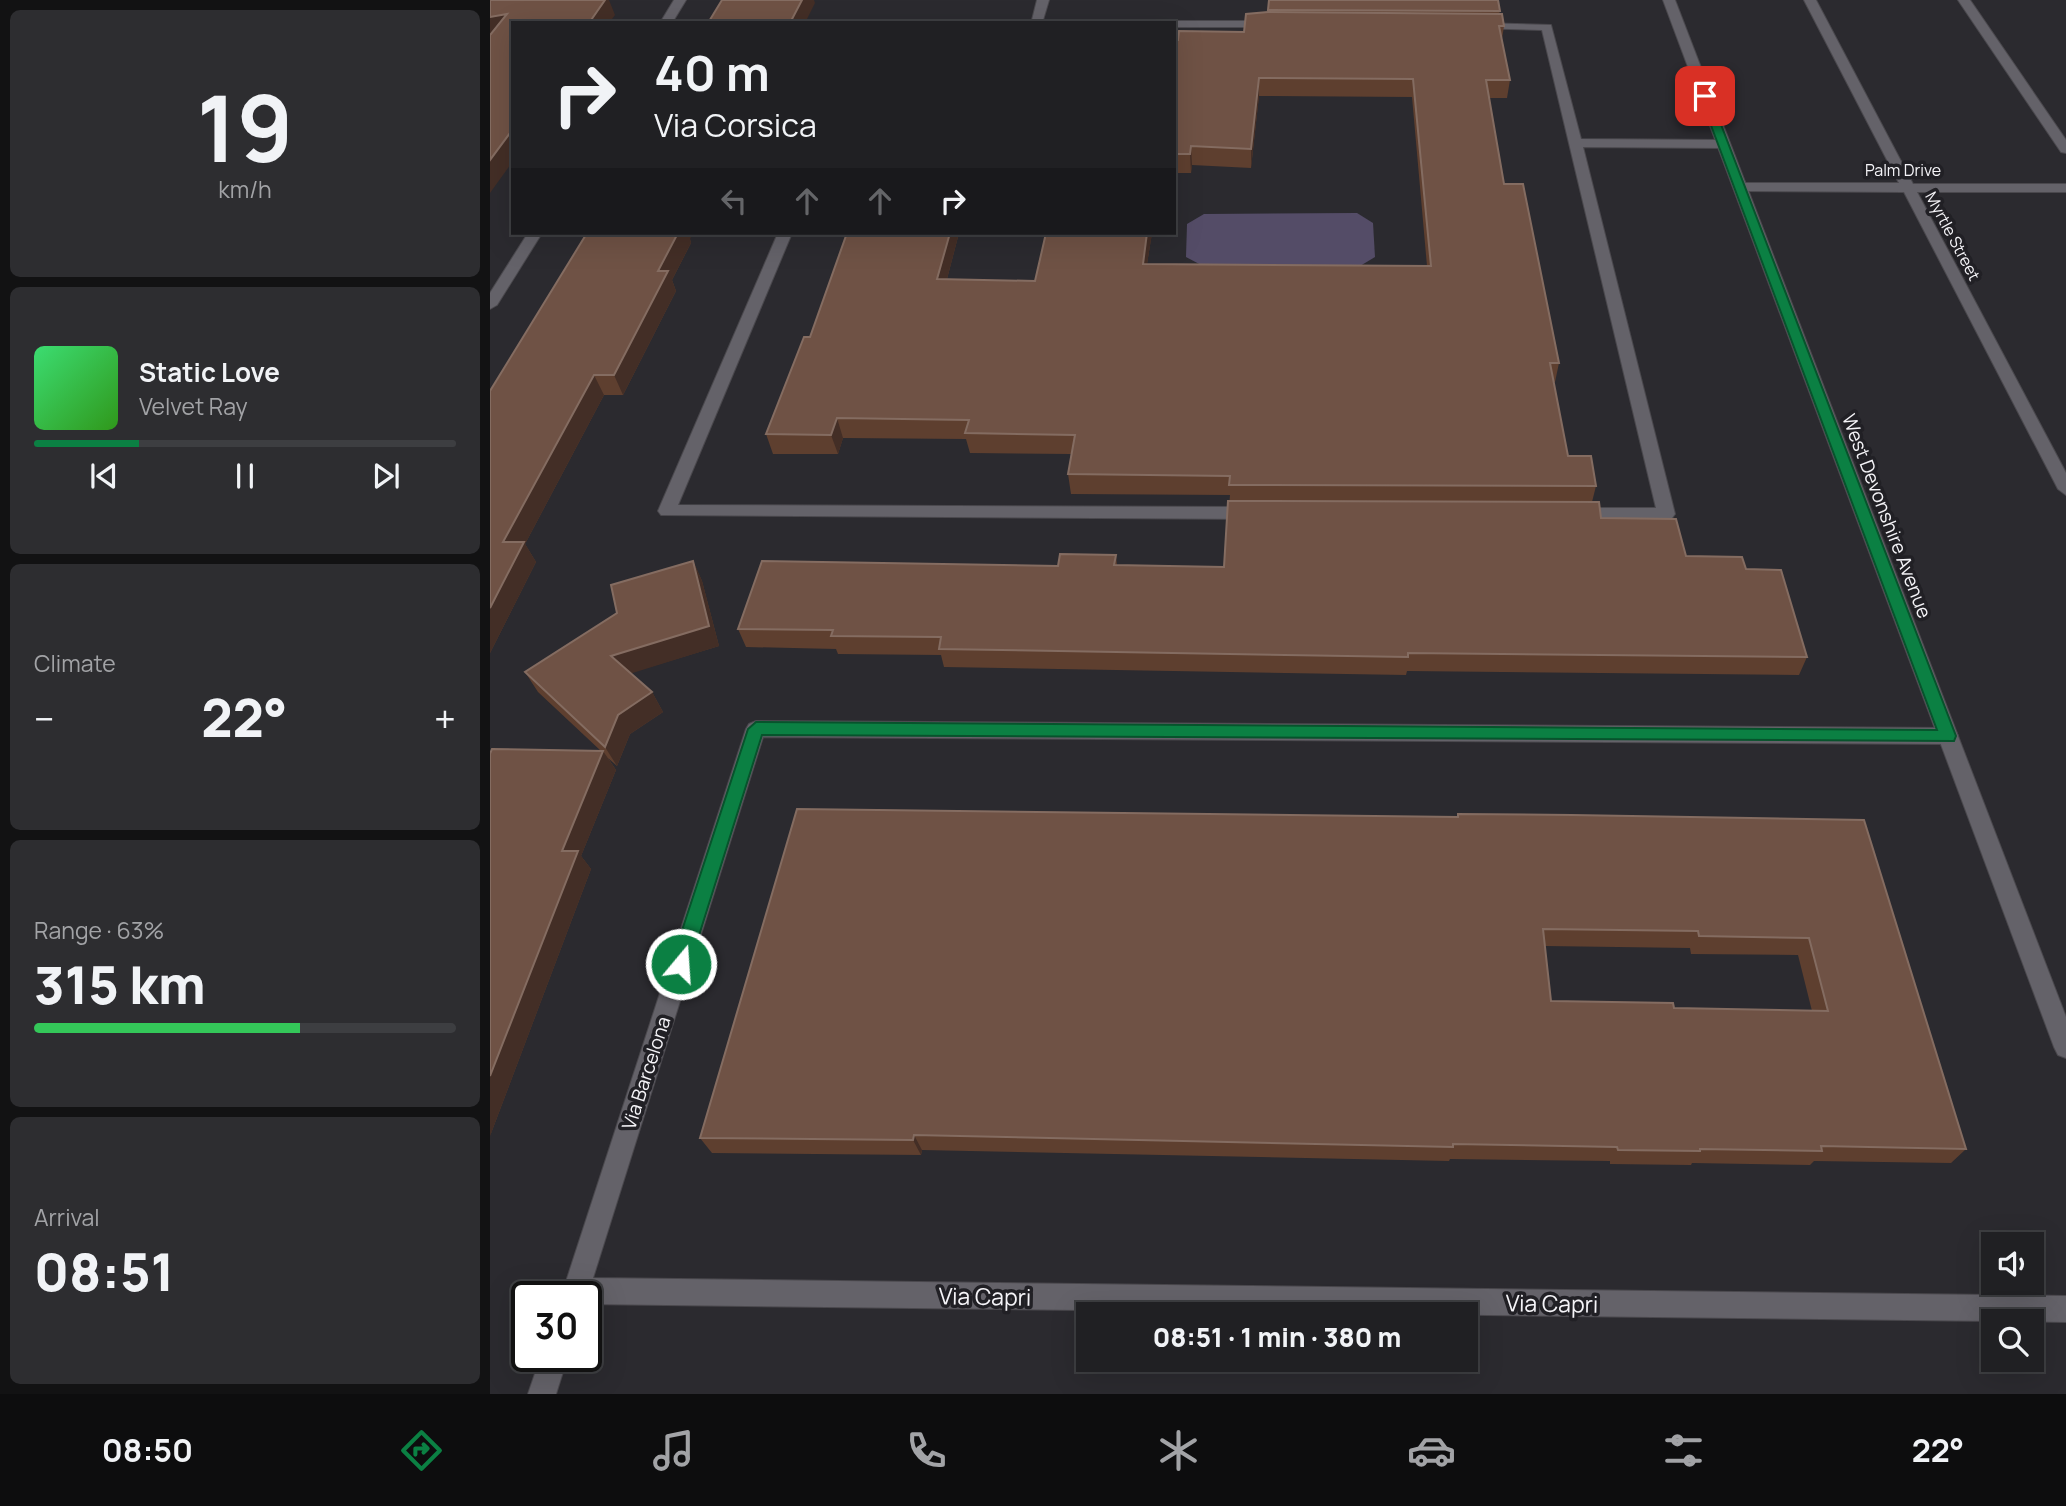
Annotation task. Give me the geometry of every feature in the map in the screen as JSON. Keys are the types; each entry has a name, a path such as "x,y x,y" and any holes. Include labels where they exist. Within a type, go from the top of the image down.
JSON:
{"street":[{"path":"667,21 680,0"},
{"path":"1037,21 1043,0"},
{"name":"West Devonshire Avenue","path":"1669,0 2066,1047"},
{"name":"Myrtle Street","path":"1810,0 2066,489"},
{"path":"1964,0 2066,149"},
{"path":"1176,24 1283,24"},
{"path":"1464,26 1547,27 1666,514 1558,513"},
{"path":"1575,143 1724,144"},
{"name":"Palm Drive","path":"1740,187 2066,188"},
{"path":"490,305 534,235"},
{"path":"784,235 667,511 1269,513"},
{"name":"Via Barcelona","path":"579,1281 756,729 1948,736"},
{"name":"Via Capri","path":"602,1294 2066,1309"},
{"path":"542,1394 550,1372"}],"shaded area":[{"path":"1357,213 1373,223 1375,257 1360,266 1203,266 1186,257 1187,224 1204,214"}],"building":[{"path":"490,0 605,0 590,21 511,21 511,132 490,160 490,35 507,14 490,17"},
{"path":"722,0 802,0 791,21 709,21"},
{"path":"1269,0 1498,0 1500,11 1268,10"},
{"path":"1246,14 1502,14 1504,26 1499,26 1510,80 1486,80 1504,184 1523,184 1559,363 1550,363 1568,456 1591,456 1596,486 1229,485 1230,476 1068,474 1075,435 965,433 969,420 837,418 831,435 766,434 804,337 810,337 846,235 949,235 937,279 1035,281 1046,235 1147,235 1143,264 1431,266 1413,79 1259,78 1251,149 1191,146 1190,154 1176,154 1176,40 1179,31 1244,32"},
{"path":"586,235 677,235 658,271 668,271 614,375 594,375 503,542 524,542 490,608 490,391"},
{"path":"1228,501 1599,502 1601,518 1676,519 1686,556 1742,557 1746,569 1781,570 1807,657 1408,653 1408,657 939,649 941,637 831,636 833,630 738,629 762,561 1058,566 1060,554 1116,555 1114,565 1224,567"},
{"path":"693,561 709,626 611,656 652,692 618,715 605,747 525,672 617,613 611,585"},
{"path":"492,749 603,751 562,851 578,851 490,1076 490,754"},
{"path":"797,809 1458,817 1458,814 1864,820 1966,1149 1821,1146 1822,1151 1618,1150 1617,1147 1453,1144 1453,1147 914,1135 913,1140 700,1138","holes":["1543,929 1698,931 1699,936 1809,938 1828,1011 1674,1008 1673,1003 1551,1001"]}],"route":[{"path":"681,964 756,729 1948,736 1705,96"}]}
